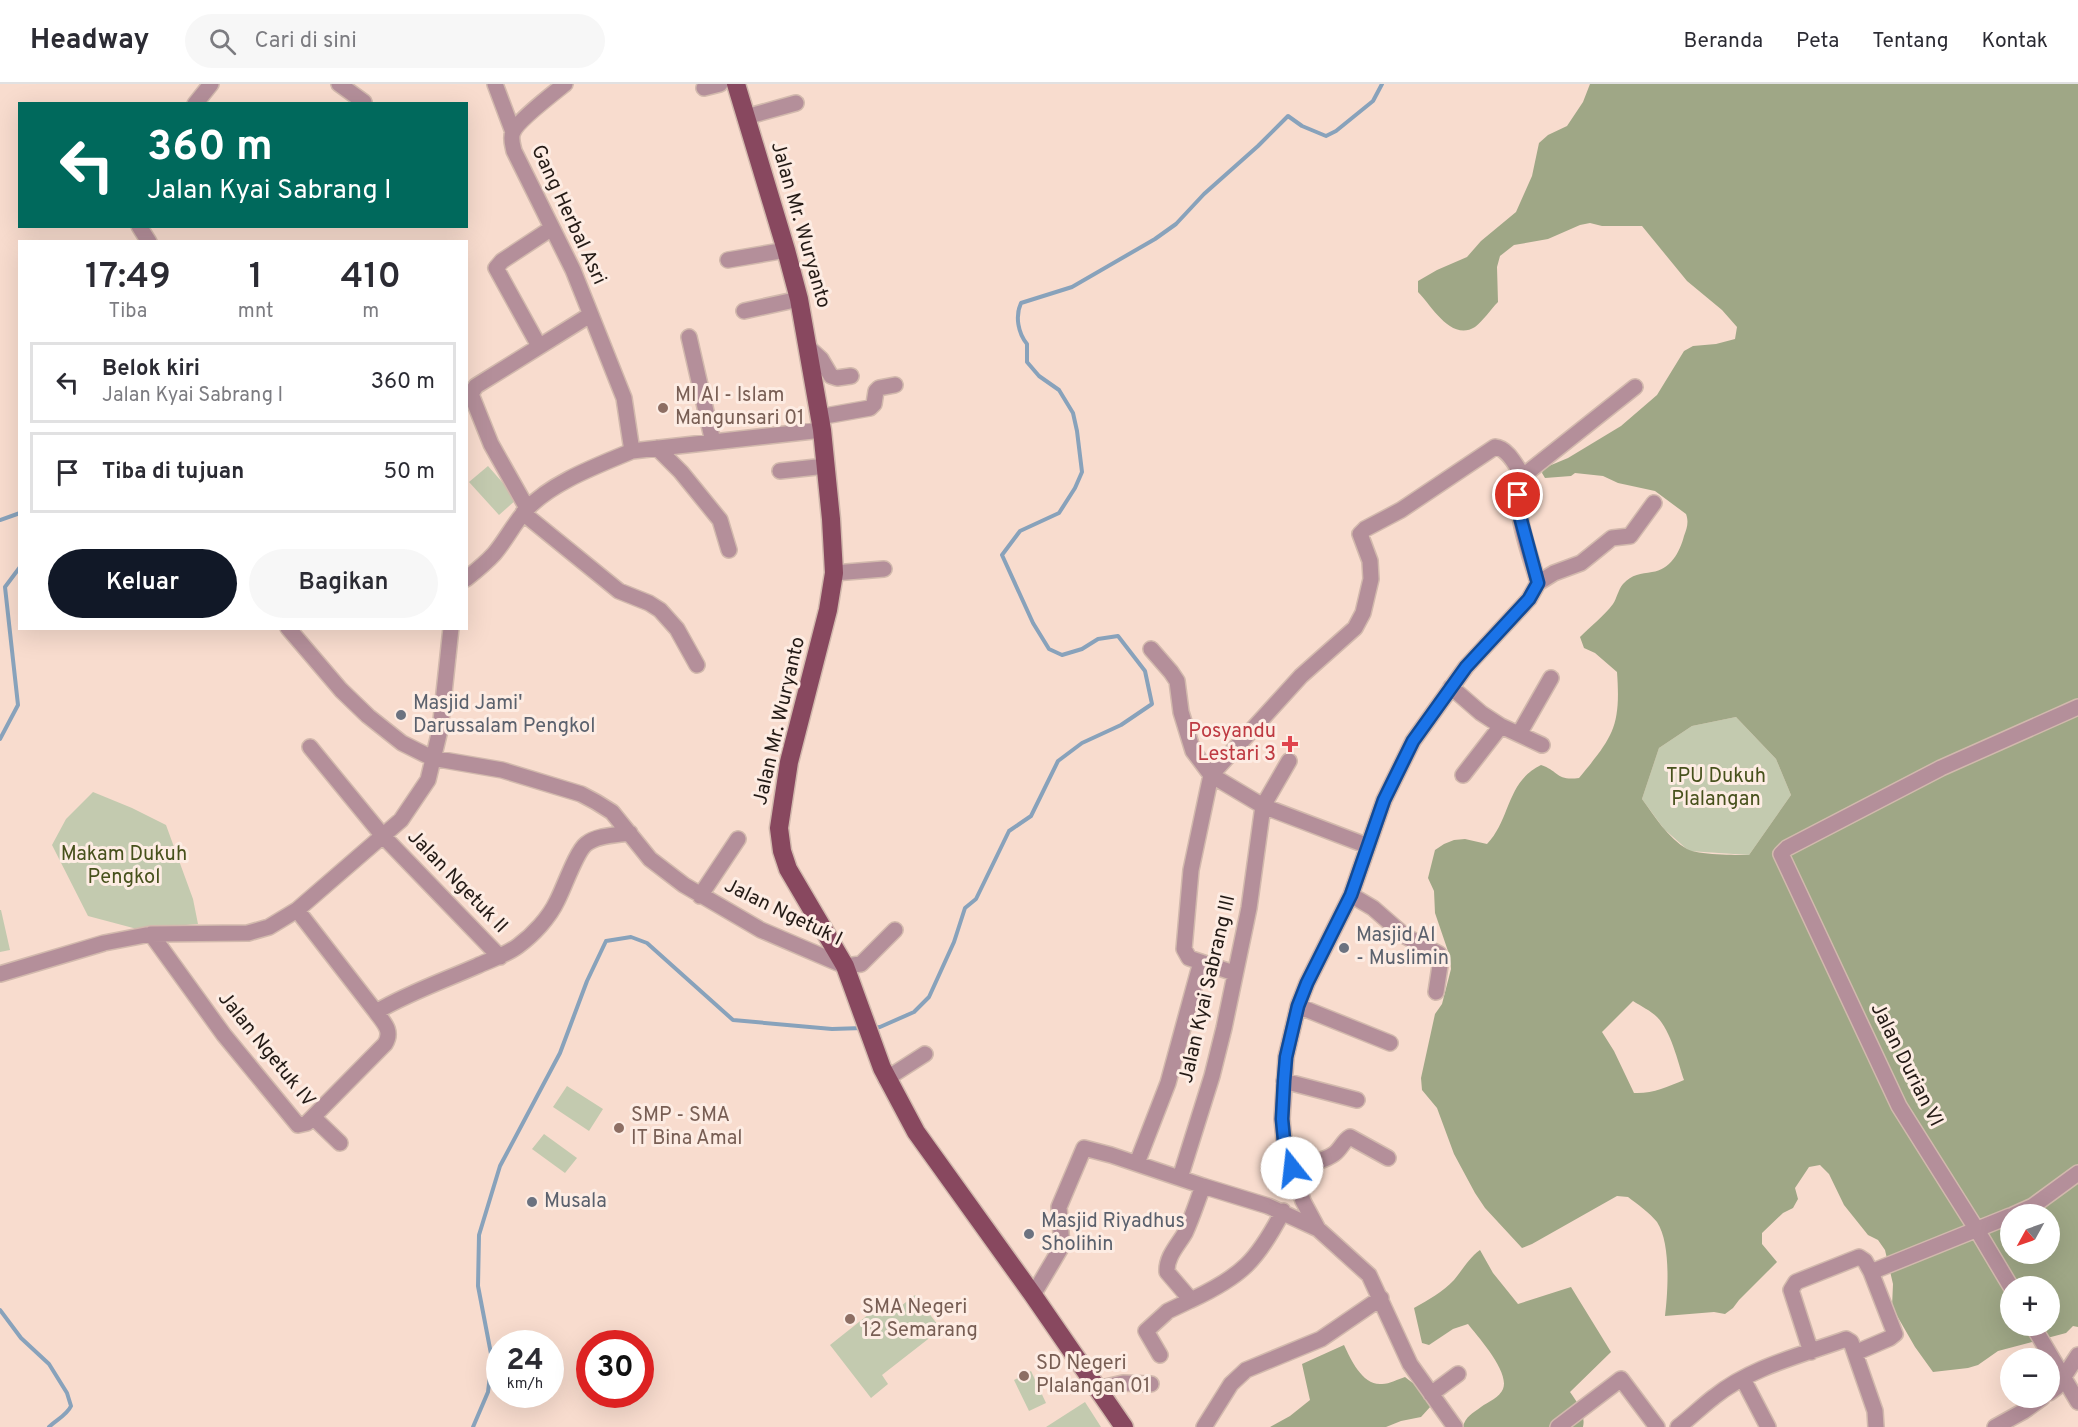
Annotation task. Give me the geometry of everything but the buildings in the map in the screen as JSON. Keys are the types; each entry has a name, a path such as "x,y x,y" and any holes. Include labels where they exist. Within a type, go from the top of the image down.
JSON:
{"main road":[{"name":"Jalan Mr. Wuryanto","path":"736,84 799,299 821,423 831,519 834,573 828,610 789,762 779,839 788,869 845,966 886,1079 916,1131 1124,1427"}],"street":[{"path":"197,102 211,84"},
{"path":"339,84 364,102"},
{"path":"495,84 513,132"},
{"name":"Gang Herbal Asri","path":"565,84 513,132 514,151 573,270 624,398 632,451"},
{"path":"704,88 720,84"},
{"path":"746,117 796,103"},
{"path":"539,346 496,268 502,261 552,228"},
{"path":"728,260 786,250"},
{"path":"744,311 799,299"},
{"name":"Gang Herbal Asri","path":"525,511 491,444 471,394 476,386 590,315"},
{"path":"689,337 713,442"},
{"path":"808,347 821,359 831,376 837,378 851,376"},
{"path":"468,577 494,554 525,511 554,487 632,451 713,442 821,423 870,408 874,404 876,391 879,388 895,385"},
{"path":"1538,583 1518,509 1518,495 1523,476 1635,387"},
{"path":"1234,973 1189,958 1184,949 1191,870 1211,775 1301,676 1355,628 1363,613 1371,579 1370,561 1360,534 1365,529 1401,510 1495,447 1500,447 1505,451 1523,476"},
{"path":"657,448 681,472 720,520 729,550"},
{"path":"780,471 826,466"},
{"path":"1318,1229 1303,1201 1284,1140 1282,1119 1286,1057 1298,1006 1351,895 1384,800 1413,741 1451,687 1466,667 1529,599 1538,583 1554,573 1581,564 1612,538 1630,536 1654,503"},
{"path":"525,511 619,591 660,610 677,629 697,665"},
{"path":"834,573 884,569"},
{"name":"Jalan Ngetuk I","path":"290,630 337,685 368,716 402,743 432,758 502,770 581,794 612,812 651,858 700,896 761,930 845,966 861,964 895,930"},
{"path":"0,974 104,943 151,933 249,933 269,927 297,910 401,820 428,780 440,730 451,630"},
{"path":"1151,649 1177,681 1181,712 1189,740 1193,751 1211,775 1263,806 1368,846"},
{"path":"1519,734 1551,678"},
{"path":"1451,687 1501,726 1542,746"},
{"name":"Jalan Durian VI","path":"2004,1276 1899,1106 1781,854 1786,848 1941,768 2078,706"},
{"path":"1463,775 1501,726"},
{"name":"Jalan Ngetuk II","path":"310,747 383,836 500,957"},
{"path":"1263,806 1289,761"},
{"name":"Jalan Kyai Sabrang III","path":"1180,1178 1212,1076 1249,908 1263,806"},
{"path":"297,910 376,1012 401,997 500,957 518,946 543,923 556,904 578,854 585,844 598,838 630,833"},
{"path":"700,896 738,839"},
{"path":"1351,895 1373,908 1405,936 1439,954 1441,959 1436,992"},
{"name":"Jalan Ngetuk IV","path":"151,933 224,1035 298,1125 307,1123 385,1044 389,1038 388,1029 376,1012"},
{"path":"1137,1163 1168,1083 1201,962"},
{"path":"1298,1006 1390,1043"},
{"path":"886,1079 925,1054"},
{"path":"1284,1081 1357,1100"},
{"path":"313,1117 340,1143"},
{"path":"1292,1168 1327,1158 1336,1153 1350,1137 1388,1158"},
{"path":"1033,1295 1062,1246 1059,1207 1084,1148 1137,1163 1283,1211 1318,1229 1369,1275 1410,1364 1455,1427"},
{"path":"2036,1204 2078,1173"},
{"path":"1191,1300 1167,1272 1167,1268 1185,1232 1203,1186"},
{"path":"1160,1355 1146,1331 1168,1311 1227,1282 1241,1271 1266,1243 1283,1211"},
{"path":"1871,1272 2000,1221"},
{"path":"1811,1352 1791,1290 1793,1284 1858,1257 1865,1261 1871,1272 1895,1334 1855,1353"},
{"path":"1204,1427 1231,1384 1246,1370 1322,1339 1381,1298"},
{"path":"2039,1336 2078,1402"},
{"path":"1678,1427 1714,1397 1748,1377 1773,1365 1846,1339 1851,1342 1875,1411 1876,1427"},
{"path":"2060,1382 2078,1355"},
{"path":"1431,1394 1458,1374"},
{"path":"1748,1377 1768,1427"},
{"path":"1558,1427 1621,1379 1658,1427"},
{"path":"1097,1389 1123,1383 1151,1384"},
{"path":"1995,1427 2028,1408"}],"green space":[{"path":"1590,84 2078,84 2078,1327 2073,1326 2066,1333 2060,1335 2060,1276 2000,1276 2000,1336 2055,1336 2009,1348 2000,1348 2000,1350 1978,1365 1968,1368 1933,1372 1915,1347 1892,1307 1893,1284 1885,1250 1878,1240 1868,1235 1844,1205 1829,1174 1820,1165 1809,1167 1795,1188 1798,1199 1793,1208 1783,1213 1762,1233 1762,1244 1777,1262 1733,1308 1725,1314 1714,1312 1665,1316 1667,1281 1665,1242 1657,1222 1651,1215 1628,1197 1617,1196 1522,1248 1485,1208 1475,1193 1454,1154 1437,1108 1422,1090 1421,1078 1435,1014 1442,1004 1451,969 1450,957 1435,913 1434,891 1428,878 1435,850 1454,840 1465,839 1487,844 1501,824 1521,781 1541,765 1562,777 1572,779 1579,778 1591,764 1607,741 1616,719 1617,672 1595,653 1584,648 1580,637 1614,602 1621,586 1626,581 1637,575 1658,571 1669,564 1680,548 1687,528 1686,514 1655,491 1618,483 1603,476 1575,473 1571,476 1545,478 1542,473 1544,468 1568,458 1621,426 1657,395 1684,351 1693,346 1716,344 1735,339 1737,327 1722,310 1687,281 1642,226 1602,226 1590,223 1548,239 1514,245 1500,256 1497,267 1498,302 1475,327 1458,330 1435,313 1418,292 1418,281 1467,257 1481,241 1516,212 1532,176 1539,143 1548,135 1567,126 1583,102","holes":["1736,717 1776,759 1791,795 1749,855 1708,854 1692,851 1668,833 1642,799 1659,748 1692,726","1633,1001 1652,1013 1662,1023 1674,1047 1684,1080 1653,1091 1634,1093 1614,1051 1602,1032"]},
{"path":"488,466 517,499 499,515 469,482"},
{"name":"TPU Dukuh Plalangan","path":"1736,717 1776,759 1791,795 1749,855 1689,851 1664,829 1642,799 1659,748 1692,726"},
{"name":"Makam Dukuh Pengkol","path":"93,792 166,825 193,899 198,924 137,929 88,916 52,845 66,819"},
{"path":"0,910 10,950 0,952"},
{"path":"567,1086 603,1109 589,1131 553,1107"},
{"path":"544,1134 577,1158 565,1173 532,1149"},
{"path":"1480,1250 1493,1273 1518,1304 1571,1287 1611,1352 1570,1392 1582,1413 1583,1427 1463,1427 1470,1416 1497,1397 1503,1389 1504,1382 1498,1364 1468,1324 1453,1329 1429,1345 1422,1343 1414,1308 1450,1284"},
{"path":"915,1295 941,1329 882,1375 888,1384 871,1398 830,1345 883,1303 892,1313"},
{"path":"1344,1345 1358,1371 1369,1381 1375,1384 1385,1384 1405,1377 1414,1384 1431,1406 1421,1417 1386,1427 1270,1427 1290,1416 1310,1400 1302,1364"},
{"path":"1031,1371 1046,1403 1029,1411 1014,1380"},
{"path":"1085,1402 1101,1427 1046,1427"}],"waterway":[{"path":"873,1028 914,1012 929,997 954,942 965,908 976,899 1009,831 1031,816 1058,761 1082,743 1121,725 1152,704 1145,671 1118,636 1098,639 1082,649 1062,655 1049,649 1033,623 1002,555 1020,531 1059,513 1082,472 1073,413 1059,390 1039,376 1027,362 1027,344 1018,324 1021,303 1072,287 1155,239 1176,224 1204,194 1288,116 1302,126 1326,136 1336,131 1373,101 1382,84"},
{"path":"0,520 18,514"},
{"path":"0,739 18,705 5,587 18,570"},
{"path":"473,1427 488,1392 492,1359 478,1286 479,1235 500,1166 560,1053 587,981 606,941 631,937 647,943 733,1020 832,1029 863,1028"},
{"path":"0,1310 21,1338 49,1364 67,1393 71,1406 49,1427"}],"place":[{"name":"MI Al - Islam Mangunsari 01","path":"663,408"},
{"name":"Masjid Jami' Darussalam Pengkol","path":"401,715"},
{"name":"Posyandu Lestari 3","path":"1290,744"},
{"name":"Masjid Al - Muslimin","path":"1344,948"},
{"name":"SMP - SMA IT Bina Amal","path":"619,1128"},
{"name":"Musala","path":"532,1202"},
{"name":"Masjid Riyadhus Sholihin","path":"1029,1234"},
{"name":"SMA Negeri 12 Semarang","path":"850,1319"},
{"name":"SD Negeri Plalangan 01","path":"1024,1376"}],"route":[{"path":"1292,1168 1284,1140 1282,1119 1284,1081 1286,1057 1298,1006 1307,983 1351,895 1384,800 1413,741 1466,667 1529,599 1538,583 1518,509 1518,495"}]}
